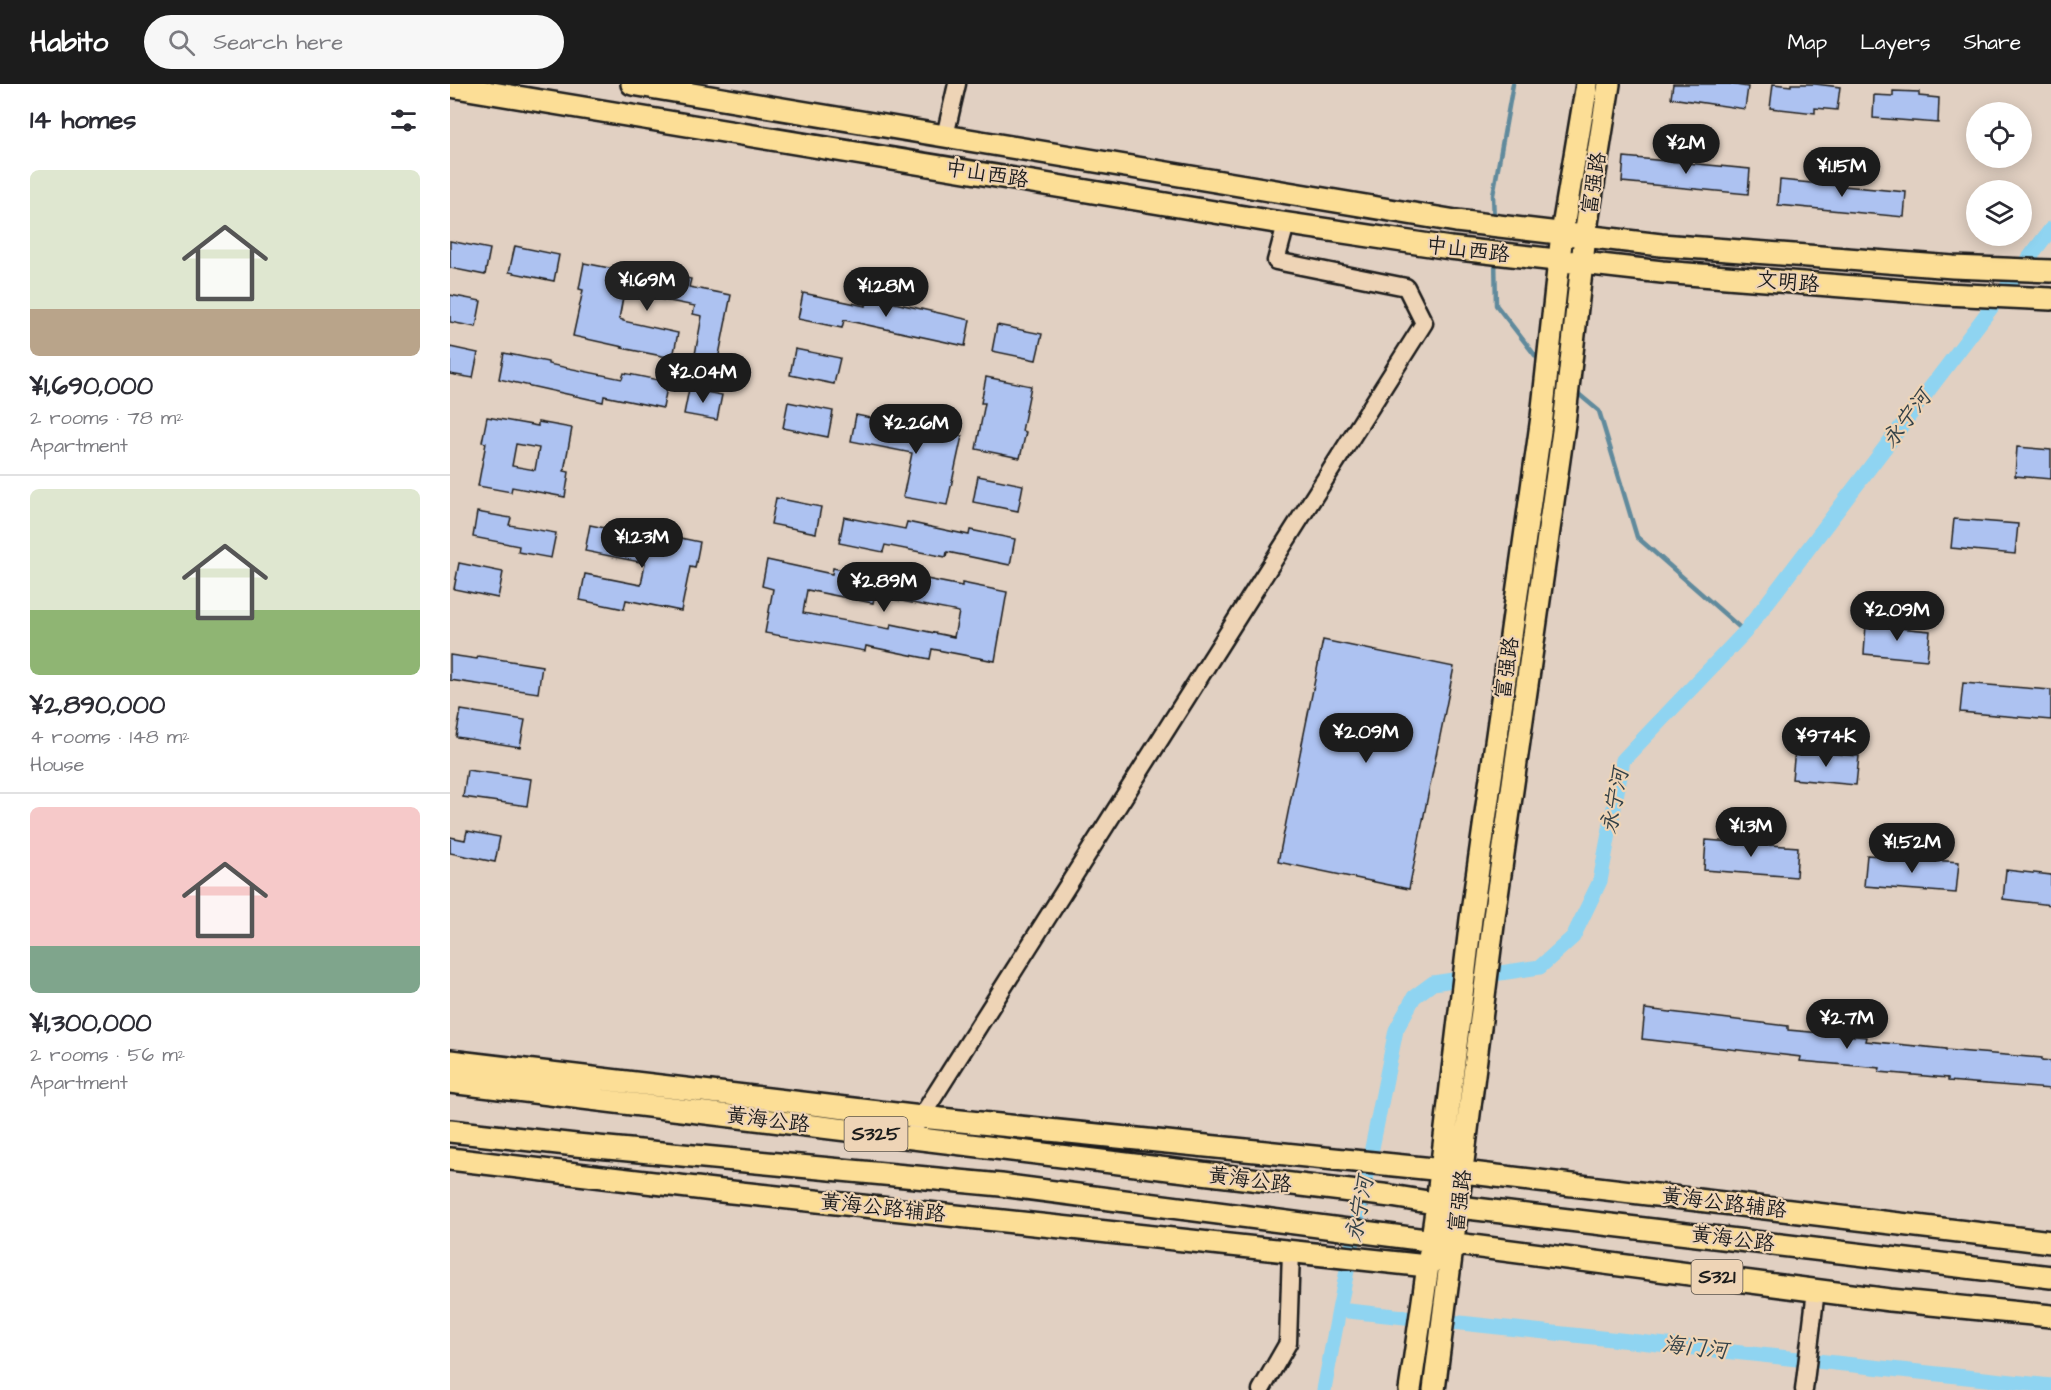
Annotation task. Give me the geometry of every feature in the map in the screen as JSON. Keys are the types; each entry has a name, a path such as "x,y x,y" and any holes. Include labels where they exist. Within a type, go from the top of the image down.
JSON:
{"main road":[{"name":"中山西路","path":"632,84 1456,221 1529,229"},
{"name":"富强路","path":"1410,1390 1437,1204 1471,919 1542,417 1562,233 1587,84"},
{"name":"富强路","path":"1434,1390 1494,918 1564,424 1586,236 1609,84"},
{"name":"中山西路","path":"450,86 1286,224 1526,257"},
{"name":"文明路","path":"1529,229 1661,245 2051,272"},
{"name":"文明路","path":"1526,257 1662,272 1945,294 2051,298"},
{"path":"450,1061 921,1117"},
{"name":"黄海公路","path":"450,1082 1391,1196 1459,1207 2051,1277"},
{"name":"黄海公路辅路","path":"921,1117 1463,1172 2051,1242"},
{"name":"黄海公路","path":"450,1131 1001,1185 1816,1290 2051,1316"},
{"name":"黄海公路辅路","path":"450,1159 734,1192 1427,1266"},
{"path":"1427,1266 1454,1244"}],"street":[{"path":"945,136 957,84"},
{"path":"908,1138 1424,323 1406,287 1276,261 1286,224"},
{"path":"1261,1390 1288,1343 1291,1251"},
{"path":"1804,1390 1816,1290"}],"building":[{"path":"1673,84 1729,84 1748,87 1745,109 1671,98"},
{"path":"1773,84 1791,86 1791,84 1815,84 1840,87 1837,110 1815,108 1815,113 1770,108"},
{"path":"1893,91 1919,92 1919,96 1939,98 1938,123 1873,118 1874,95 1893,96"},
{"path":"1624,157 1750,169 1748,194 1622,182"},
{"path":"1780,180 1906,192 1904,217 1778,205"},
{"path":"450,241 490,249 485,275 450,268"},
{"path":"515,246 559,255 554,281 509,272"},
{"path":"584,263 645,275 646,270 691,279 689,287 731,295 717,365 694,360 702,316 693,314 695,306 624,292 619,319 678,333 673,357 573,336 583,290 579,289"},
{"path":"803,293 866,306 868,297 970,320 965,346 844,320 842,328 798,319"},
{"path":"450,295 481,301 476,327 450,322"},
{"path":"997,325 1042,334 1036,360 992,351"},
{"path":"450,347 478,353 473,378 450,374"},
{"path":"795,349 840,358 834,384 790,375"},
{"path":"504,353 622,379 624,373 668,382 663,408 604,396 603,402 499,379"},
{"path":"986,377 1031,386 1022,431 1026,432 1020,458 976,449 985,403 981,403"},
{"path":"689,389 722,395 717,420 684,414"},
{"path":"788,402 833,411 828,437 783,428"},
{"path":"856,415 962,436 947,505 903,497 912,453 851,441"},
{"path":"487,417 538,426 538,422 572,428 564,471 569,472 565,497 512,487 511,492 478,486 486,443 482,442","holes":["516,444 539,448 535,470 512,466"]},
{"path":"2017,447 2051,450 2051,479 2015,476"},
{"path":"978,476 1023,485 1018,511 973,502"},
{"path":"776,498 821,507 816,533 771,524"},
{"path":"477,512 511,518 509,525 556,533 551,558 518,552 519,546 473,537"},
{"path":"844,517 905,529 907,522 969,535 970,530 1015,539 1010,565 947,552 946,557 885,545 883,552 839,543"},
{"path":"1954,519 2018,524 2015,554 1951,548"},
{"path":"590,525 655,538 656,533 700,542 695,568 690,567 681,611 626,600 624,609 580,600 585,574 641,585 645,563 585,551"},
{"path":"767,560 832,574 833,568 878,577 873,603 807,590 803,613 890,629 891,624 954,637 959,612 896,600 901,574 1007,592 995,661 932,649 930,659 866,646 865,651 765,633 773,589 762,586"},
{"path":"459,563 503,572 498,598 454,589"},
{"path":"1866,625 1930,631 1927,660 1864,654"},
{"path":"1323,640 1454,667 1409,889 1278,862"},
{"path":"450,655 477,659 478,656 542,666 538,693 450,680"},
{"path":"1963,683 2051,690 2051,720 1960,712"},
{"path":"461,710 525,720 520,747 456,737"},
{"path":"1795,750 1859,756 1856,785 1792,779"},
{"path":"467,770 531,779 527,806 463,797"},
{"path":"467,831 500,837 495,862 450,853 450,837 465,840"},
{"path":"1706,840 1798,847 1796,877 1704,870"},
{"path":"1867,855 1959,862 1956,893 1864,886"},
{"path":"2006,870 2051,875 2051,905 2003,899"},
{"path":"1645,1009 1788,1026 1788,1030 1867,1037 1866,1041 2042,1058 2042,1060 2051,1061 2051,1089 1948,1081 1948,1078 1879,1072 1880,1068 1800,1061 1801,1057 1642,1039"}],"waterway":[{"path":"1494,220 1493,195 1513,84"},
{"name":"永宁河","path":"1324,1390 1396,1030 1414,997 1433,983 1540,967 1573,937 1600,881 1623,760 1745,632 2051,229"},
{"path":"1495,258 1496,305 1541,363"},
{"path":"1575,391 1599,411 1637,537 1745,632"},
{"name":"海门河","path":"1339,1310 2051,1386"}]}
